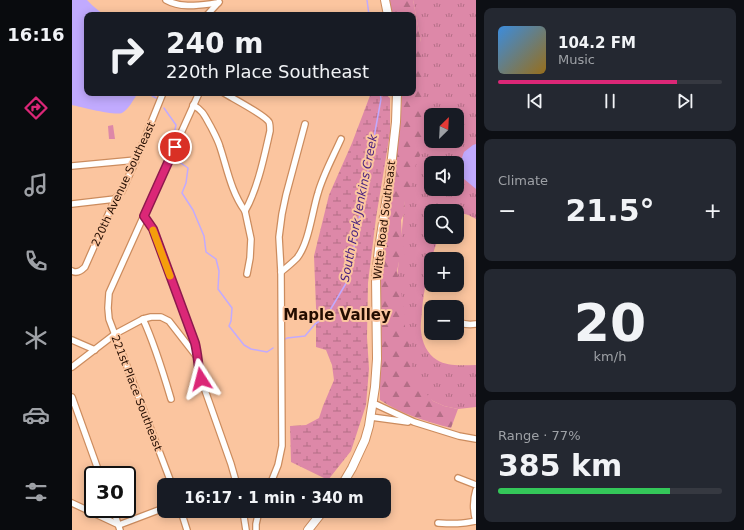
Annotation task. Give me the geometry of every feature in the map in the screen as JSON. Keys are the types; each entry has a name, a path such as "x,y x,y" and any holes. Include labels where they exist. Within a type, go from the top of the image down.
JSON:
{"street":[{"path":"166,0 185,6 219,1"},
{"path":"385,0 387,12"},
{"path":"210,12 219,1"},
{"name":"220th Avenue Southeast","path":"72,271 79,272 85,267 115,200 122,191 136,160 162,96"},
{"path":"198,96 144,216 153,229 195,343 201,379 235,478"},
{"path":"229,96 269,121 270,131 261,169 251,201 245,211"},
{"name":"Witte Road Southeast","path":"346,478 358,456 367,433 373,403 377,359 376,277 390,176 396,122 397,96"},
{"path":"193,105 204,113 219,143 238,201 245,211 251,239 250,258 246,274"},
{"path":"273,478 278,465 282,446 281,272 279,237 286,195 305,124"},
{"path":"281,272 297,257 303,247 318,194 341,139"},
{"path":"72,166 136,160"},
{"path":"72,204 115,200"},
{"name":"221st Place Southeast","path":"144,216 110,293 108,301 108,314 169,478"},
{"path":"72,367 115,334 143,319 157,316 169,321 197,358"},
{"path":"143,319 152,338 171,399"},
{"path":"464,324 476,324"},
{"path":"72,340 95,350"},
{"path":"72,397 97,466"},
{"path":"373,403 414,422 452,434 476,439"},
{"path":"371,417 414,422"},
{"path":"458,478 476,485"},
{"path":"438,523 463,524 476,521 474,499 476,490"},
{"path":"72,504 120,528"},
{"path":"120,528 157,511"},
{"path":"116,518 120,528"},
{"path":"183,518 187,530"},
{"path":"244,518 246,530"},
{"path":"256,530 257,518"},
{"path":"308,530 317,518"}],"green space":[{"path":"389,0 413,0 415,12 391,12"},
{"path":"413,0 476,0 476,219 464,214 464,204 424,204 424,244 437,244 434,252 424,252 424,292 421,326 424,343 430,354 437,360 451,365 476,365 476,407 458,409 444,406 433,401 415,388 394,308 421,42"},
{"path":"416,16 421,42 423,72 424,142 416,164 408,198 405,201 404,214 401,220 405,262 402,264 400,257 397,271 405,315 405,330 409,343 413,376 420,387 433,401 444,406 458,409 451,428 406,414 380,400 379,276 381,251 401,112 402,96 416,96"},
{"path":"370,96 388,96 390,98 390,133 376,218 368,283 367,337 369,369 366,405 351,451 330,478 324,478 291,462 290,426 306,425 319,418 334,380 332,365 326,350 316,347 314,256 329,195 352,143"},
{"path":"113,125 115,139 109,139 108,126"}],"shaded area":[{"path":"72,0 87,0 100,12 84,12 84,96 136,96 129,107 122,113 118,114 72,105"},
{"path":"476,144 476,189 464,179 464,156 463,156 464,152"}],"waterway":[{"name":"South Fork Jenkins Creek","path":"367,0 369,12"},
{"name":"South Fork Jenkins Creek","path":"152,96 158,99"},
{"name":"South Fork Jenkins Creek","path":"284,340 287,338 305,336 315,324 326,317 348,280 380,96"},
{"name":"South Fork Jenkins Creek","path":"164,108 176,125 171,148"},
{"name":"South Fork Jenkins Creek","path":"175,159 188,168 186,183 182,193 193,210 204,236 206,252 216,259 219,271 218,289 232,308 229,326 244,345 251,349 267,352 273,348"}],"slow traffic":[{"path":"153,230 170,276"}],"district":[{"name":"Maple Valley","path":"337,315"}],"route":[{"path":"175,147 144,216 153,229 195,343 201,379"}]}
